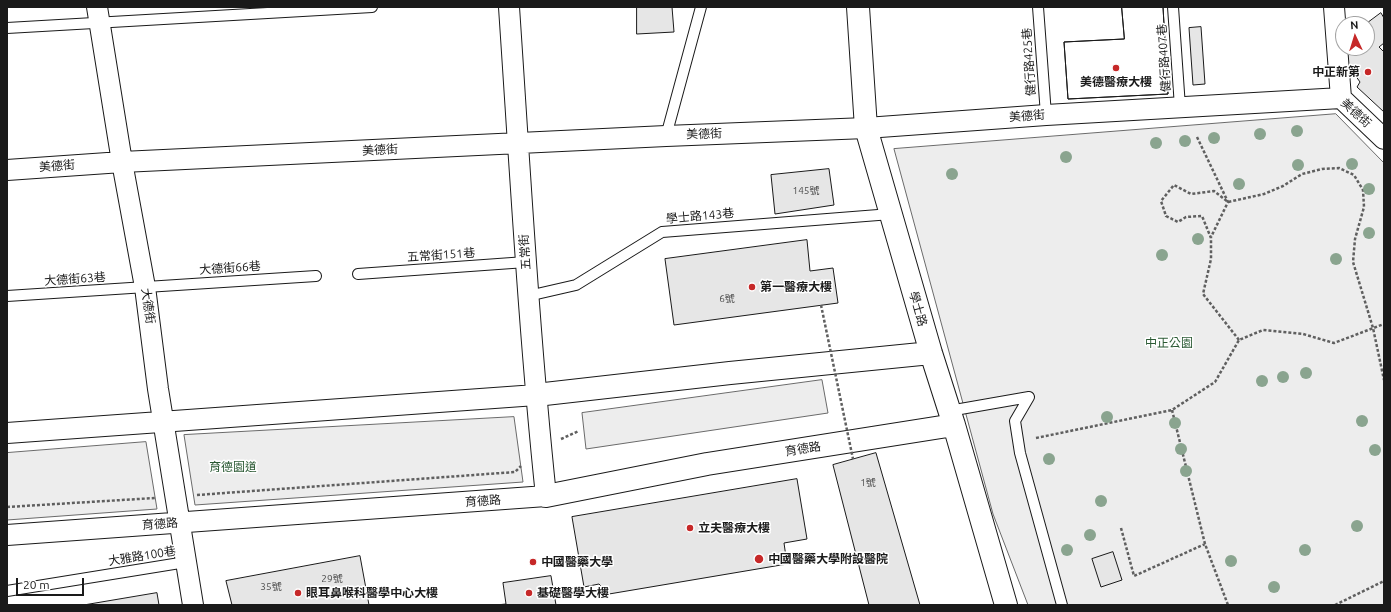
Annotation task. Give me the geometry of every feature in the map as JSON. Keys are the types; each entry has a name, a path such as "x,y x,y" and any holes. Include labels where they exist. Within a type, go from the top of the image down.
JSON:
{"street":[{"name":"五常街","path":"509,7 528,296 546,496"},
{"name":"學士路","path":"858,7 866,128 1006,605"},
{"path":"1334,7 1341,98"},
{"name":"大德街","path":"99,15 122,162 145,287 163,422 193,605"},
{"name":"美德街","path":"7,170 122,162 866,128 1046,115 1341,98 1384,139"},
{"path":"7,433 536,395 730,373 931,353"},
{"name":"育德路","path":"7,535 546,496 952,418"}],"lane":[{"path":"7,28 99,15 372,7"},
{"path":"666,136 701,7"},
{"name":"健行路425巷","path":"1038,7 1046,115"},
{"name":"健行路407巷","path":"1173,7 1180,107"},
{"name":"學士路143巷","path":"528,296 576,285 662,232 891,214"},
{"name":"五常街151巷","path":"358,274 526,262"},
{"name":"大德街66巷","path":"145,287 316,276"},
{"name":"大德街63巷","path":"7,296 145,287"},
{"path":"952,418 1029,397 1015,421 1020,453 1062,605"},
{"name":"大雅路100巷","path":"7,591 186,562"}],"path":[{"path":"1197,137 1228,202"},
{"path":"1228,202 1264,194 1283,186 1302,174 1322,168 1340,168 1354,175 1364,190 1364,207 1355,239 1353,262 1374,328 1384,380"},
{"path":"1228,202 1214,191 1191,194 1174,184 1161,201 1166,216 1178,222 1186,216 1202,216 1210,238 1211,259 1203,294 1239,340"},
{"path":"1210,238 1228,202"},
{"path":"821,305 853,459"},
{"path":"1036,438 1172,410 1215,382 1239,340 1263,330 1303,334 1334,343 1384,324"},
{"path":"1172,410 1205,544 1228,605"},
{"path":"7,507 176,497 227,492 515,472 541,447 579,432"},
{"path":"1121,528 1134,576 1205,544"},
{"path":"1334,605 1384,581"}],"shaded area":[{"name":"中正公園","path":"1336,114 1384,163 1384,605 1028,605 993,514 894,149"},
{"path":"822,380 828,413 586,449 582,413"},
{"name":"育德園道","path":"514,417 523,482 195,505 184,435"},
{"path":"146,442 157,509 7,520 7,453"}],"building":[{"path":"637,7 672,7 674,32 637,34"},
{"name":"美德醫療大樓","path":"1122,7 1163,7 1168,94 1068,99 1064,42 1124,39"},
{"name":"美德醫療大樓","path":"1122,7 1163,7 1168,94 1068,99 1064,42 1124,39"},
{"name":"中正新第","path":"1381,13 1384,18 1384,43 1379,47 1384,52 1384,112 1357,87 1360,82 1345,61 1346,56 1375,56 1375,17"},
{"path":"1201,27 1205,84 1193,85 1189,28"},
{"path":"829,169 834,205 775,214 771,175"},
{"name":"第一醫療大樓","path":"807,240 810,271 833,268 838,303 674,325 665,259"},
{"path":"876,453 920,605 869,605 833,465"},
{"name":"立夫醫療大樓","path":"797,479 807,539 784,543 787,564 609,594 599,584 584,587 572,517"},
{"path":"1113,552 1122,580 1101,587 1092,559"},
{"name":"眼耳鼻喉科醫學中心大樓","path":"360,556 369,605 232,605 226,581"},
{"name":"基礎醫學大樓","path":"551,576 556,605 496,605 506,604 503,583"},
{"path":"157,593 159,605 84,605"}],"place":[{"name":"美德醫療大樓","path":"1116,68"},
{"name":"中正新第","path":"1368,72"},
{"name":"第一醫療大樓","path":"752,287"},
{"name":"立夫醫療大樓","path":"690,528"},
{"name":"中國醫藥大學附設醫院","path":"759,559"},
{"name":"中國醫藥大學","path":"533,562"},
{"name":"眼耳鼻喉科醫學中心大樓","path":"298,593"},
{"name":"基礎醫學大樓","path":"529,593"}]}
